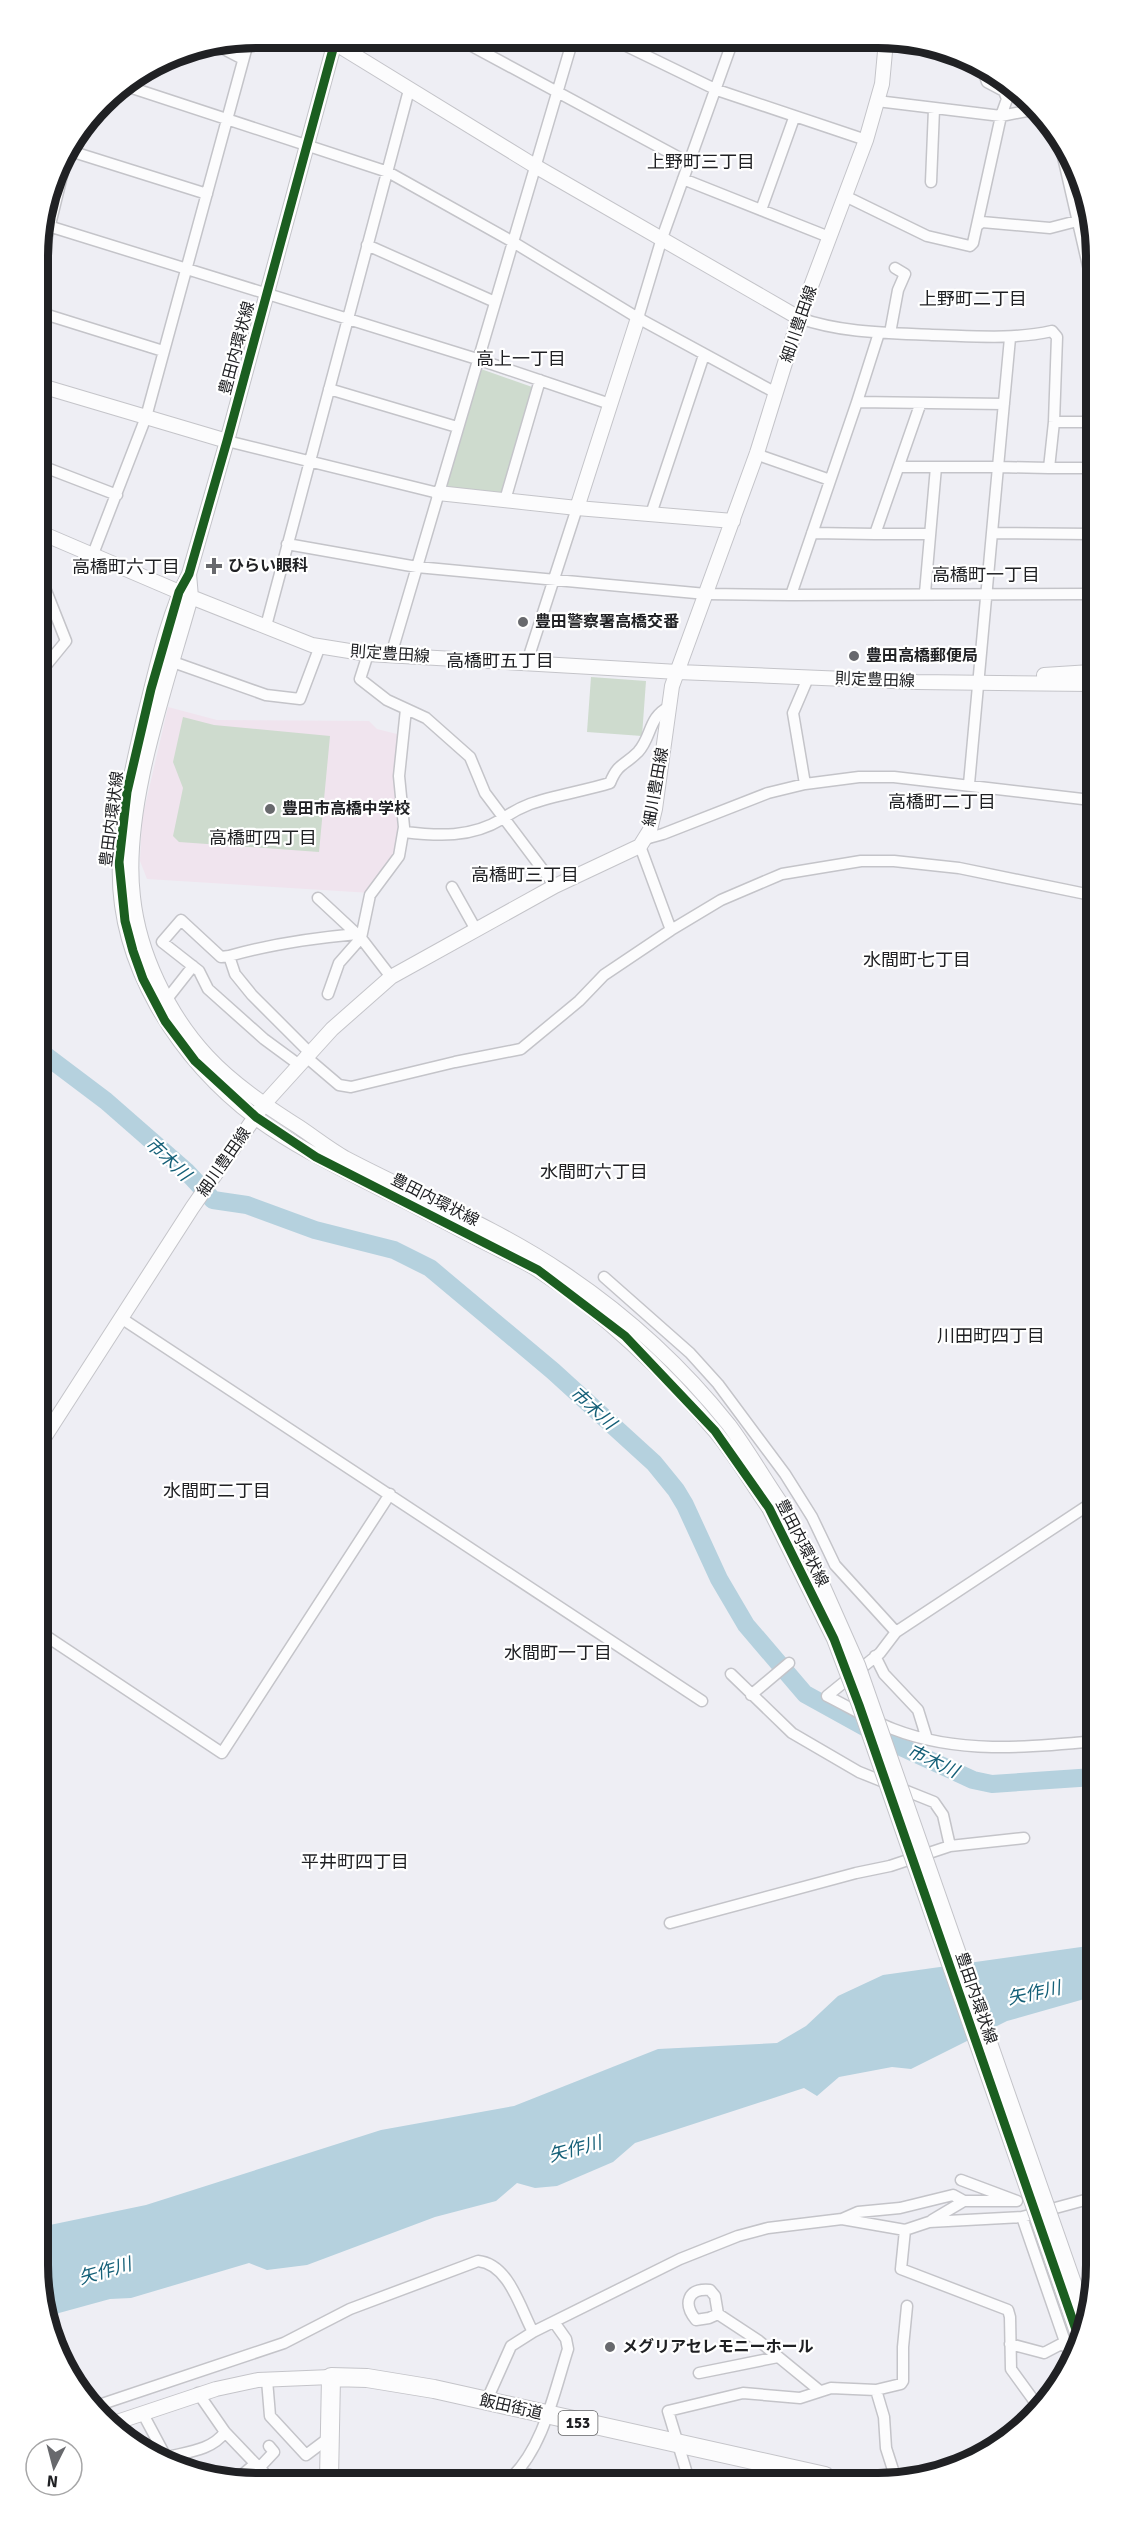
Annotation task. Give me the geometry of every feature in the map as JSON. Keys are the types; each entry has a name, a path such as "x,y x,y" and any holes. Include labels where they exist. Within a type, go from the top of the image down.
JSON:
{"highway":[{"name":"飯田街道","path":"331,2377 367,2378 416,2385 811,2473"},
{"path":"329,2473 331,2377"}],"street":[{"path":"93,554 146,417 246,48"},
{"name":"豊田内環状線","path":"330,48 267,295 189,574 173,662 139,793 132,861 133,897 140,933 150,965 167,999 205,1054 264,1104 343,1156 504,1236 563,1272 614,1312 684,1373 730,1427 775,1505 811,1559 858,1665 1082,2306"},
{"path":"344,48 535,166 799,318 822,326 884,333 1010,338 1052,331 1057,337 1054,422 1049,468"},
{"path":"476,48 689,163"},
{"path":"391,655 570,48"},
{"path":"630,48 717,90 794,118 866,140"},
{"path":"527,662 662,238 730,48"},
{"name":"細川豊田線","path":"48,1432 196,1203 264,1104 304,1058 355,1006 391,977 475,928 643,842 655,809 672,686 757,453 799,318 866,140 882,84 885,48"},
{"path":"226,50 243,59"},
{"path":"986,78 987,82 1004,91"},
{"path":"133,88 388,172 513,242 638,318 776,393"},
{"path":"266,626 409,90"},
{"path":"845,196 927,236 970,246 978,225 1001,116 1007,99 1004,91"},
{"path":"878,101 1001,116 1026,111"},
{"path":"931,182 934,109"},
{"path":"761,210 794,118"},
{"path":"76,152 207,194"},
{"path":"1065,165 1086,258"},
{"path":"683,179 829,237"},
{"path":"978,225 982,222 1050,228 1077,221"},
{"path":"50,226 477,359 610,404"},
{"path":"367,246 495,302"},
{"path":"791,595 857,402 905,274 895,268"},
{"path":"48,315 163,351"},
{"path":"969,784 1010,338"},
{"path":"651,514 704,355"},
{"path":"505,500 540,380"},
{"path":"48,388 227,441 438,493 733,521"},
{"path":"329,389 457,427"},
{"path":"857,402 920,405 1004,404"},
{"path":"875,534 920,405"},
{"path":"1054,422 1086,422"},
{"path":"757,453 764,458 830,480"},
{"path":"899,466 1086,468"},
{"path":"925,594 936,467"},
{"path":"48,468 117,495"},
{"path":"812,533 929,534"},
{"path":"992,533 1086,534"},
{"name":"則定豊田線","path":"48,536 185,594 320,646 368,654 808,678 1086,684"},
{"path":"288,544 417,567 706,594 1086,594"},
{"name":"豊田内環状線","path":"185,594 151,689 127,792 119,862 124,911 143,979 165,1021 195,1061 256,1117 316,1157 538,1270 616,1329 715,1431 775,1505 834,1640 859,1705 1076,2329"},
{"path":"48,596 66,641 48,663"},
{"path":"173,662 266,695 300,699 320,646"},
{"path":"368,654 360,679 387,700 426,718 470,757 483,790 502,819 555,886"},
{"name":"則定豊田線","path":"979,682 1000,678 1086,672"},
{"path":"806,784 793,713 808,678"},
{"path":"404,832 453,836 471,832 502,819 509,812 533,803 610,783 616,768 638,751 658,712 669,707"},
{"path":"328,994 339,963 359,936 369,897 395,864 404,832 399,776 406,709"},
{"path":"671,930 643,842 768,793 806,784 881,776 969,784 1086,799"},
{"path":"359,936 309,938 258,947 220,957 181,920 162,942 200,971 208,989 264,1039 304,1058 339,1085 351,1087 521,1049 579,1001 604,975 671,930 721,900 782,874 861,861 934,864 1086,894"},
{"path":"452,887 475,928"},
{"path":"318,898 359,936 391,977"},
{"path":"229,956 235,974 304,1058"},
{"path":"167,999 193,966"},
{"path":"604,1277 690,1353 718,1384 785,1474 812,1517 835,1565 896,1632"},
{"path":"121,1318 702,1701"},
{"path":"48,1637 222,1753 390,1494"},
{"path":"1086,1507 896,1632 880,1653 827,1696 894,1730 965,1746 1011,1748 1086,1742"},
{"path":"875,1656 884,1674 918,1710 927,1739"},
{"path":"751,1695 789,1663"},
{"path":"730,1674 792,1733 859,1772 934,1802 943,1815 950,1846"},
{"path":"670,1923 890,1866 950,1846 1024,1838"},
{"path":"486,2402 511,2346 533,2332 680,2259 738,2236 768,2228 842,2219 858,2212 900,2208 954,2195 963,2200 1017,2201 961,2180"},
{"path":"842,2219 905,2230 929,2222 963,2200"},
{"path":"929,2222 1022,2217 1086,2202"},
{"path":"1022,2217 1068,2350"},
{"path":"905,2230 901,2269 1008,2310 1011,2369 1035,2401"},
{"path":"102,2404 284,2343 351,2309 478,2262 489,2263 498,2270 512,2288 533,2332"},
{"path":"687,2473 668,2411 743,2393 800,2398 820,2391 860,2388 876,2390 902,2384 907,2306"},
{"path":"718,2314 778,2357 820,2391"},
{"path":"516,2473 548,2416 568,2349 566,2339 554,2322"},
{"path":"1010,2344 1044,2353 1065,2342"},
{"path":"699,2373 778,2357"},
{"path":"119,2421 198,2393 267,2380 331,2377"},
{"path":"267,2380 270,2416 306,2455 330,2437"},
{"path":"876,2390 884,2417 886,2448 894,2472"},
{"path":"198,2393 225,2432 264,2473"},
{"path":"143,2414 158,2448"},
{"path":"175,2456 186,2455 220,2439 225,2432"},
{"path":"246,2473 274,2452 269,2446"}],"shaded area":[{"name":"豊田市高橋中学校","path":"168,707 217,720 369,721 377,729 401,735 396,773 397,820 400,840 391,870 371,893 147,879 140,861 142,819"}],"green space":[{"path":"481,369 535,388 502,493 444,487"},
{"path":"591,677 646,681 642,736 587,732"},
{"path":"183,717 214,725 330,736 319,852 179,842 173,836 183,788 173,762"}],"water":[{"name":"矢作川","path":"1086,1946 1086,1999 1007,2021 911,2069 892,2067 839,2077 817,2096 804,2088 635,2143 613,2162 557,2186 535,2188 517,2183 496,2201 435,2217 307,2265 267,2270 249,2263 131,2298 110,2299 59,2313 55,2317 48,2265 48,2225 146,2205 381,2130 514,2106 658,2049 777,2043 806,2026 838,1996 883,1975"}],"waterway":[{"name":"市木川","path":"48,1057 106,1101 186,1171 213,1200 247,1205 315,1230 394,1250 430,1268 553,1371 654,1463 676,1490 719,1579 746,1625 805,1694 899,1746 973,1780 992,1784 1086,1778"}],"cycle path":[{"path":"333,48 227,441 189,574 179,592 151,689 127,792 119,862 125,921 133,951 143,979 165,1021 195,1061 256,1117 316,1157 538,1270 625,1336 715,1431 769,1508 834,1639 859,1705 1076,2329"}],"place":[{"name":"ひらい眼科","path":"214,566"},
{"name":"豊田警察署高橋交番","path":"523,622"},
{"name":"豊田高橋郵便局","path":"854,656"},
{"name":"豊田市高橋中学校","path":"270,809"},
{"name":"メグリアセレモニーホール","path":"610,2347"}],"district":[{"name":"上野町三丁目","path":"701,162"},
{"name":"上野町二丁目","path":"973,299"},
{"name":"高上一丁目","path":"521,359"},
{"name":"高橋町六丁目","path":"126,567"},
{"name":"高橋町一丁目","path":"986,575"},
{"name":"高橋町五丁目","path":"500,661"},
{"name":"高橋町二丁目","path":"942,802"},
{"name":"高橋町四丁目","path":"263,838"},
{"name":"高橋町三丁目","path":"525,875"},
{"name":"水間町七丁目","path":"917,960"},
{"name":"水間町六丁目","path":"594,1172"},
{"name":"川田町四丁目","path":"991,1336"},
{"name":"水間町二丁目","path":"217,1491"},
{"name":"水間町一丁目","path":"558,1653"},
{"name":"平井町四丁目","path":"355,1862"}]}
